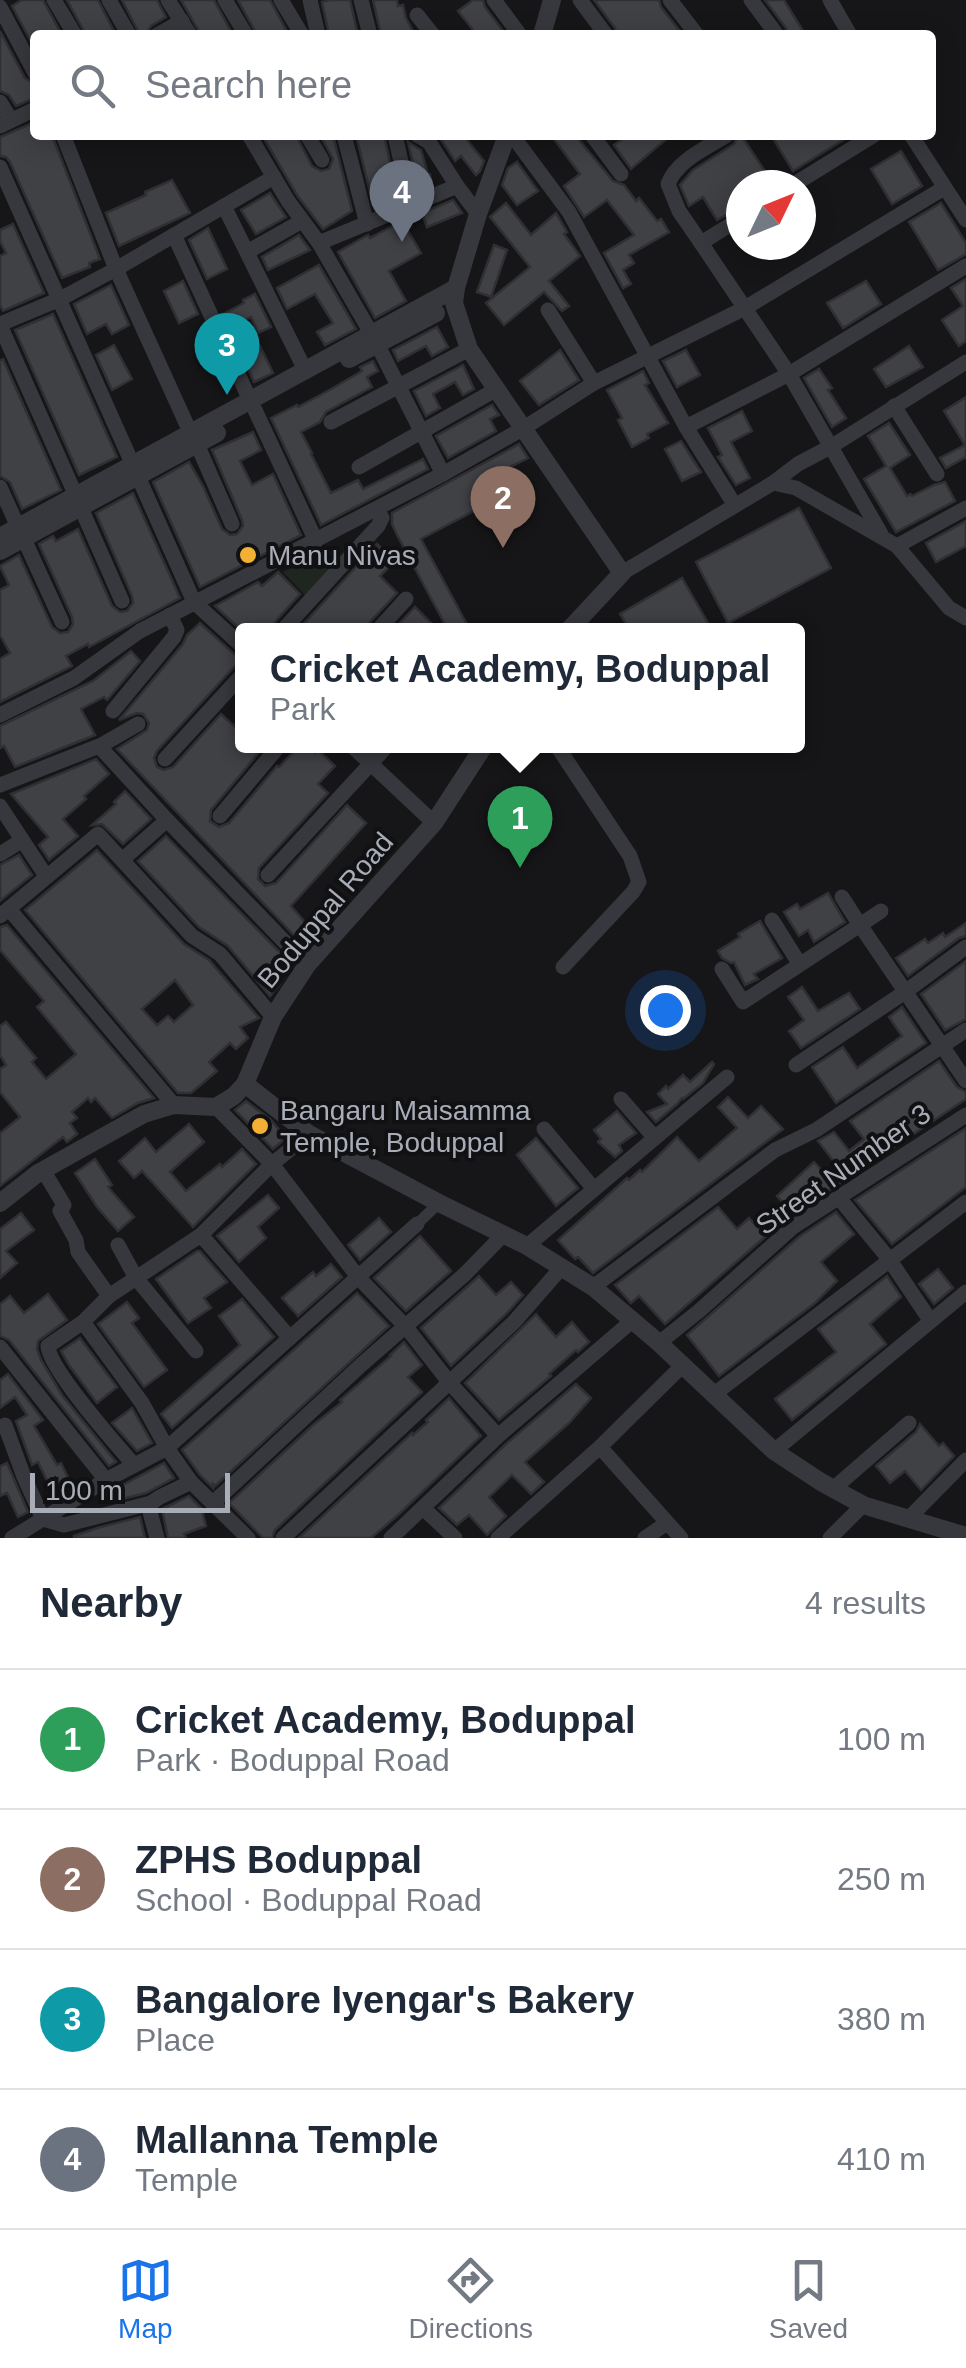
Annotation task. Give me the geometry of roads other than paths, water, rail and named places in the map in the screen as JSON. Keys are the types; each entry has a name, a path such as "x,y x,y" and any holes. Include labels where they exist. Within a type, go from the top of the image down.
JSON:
{"street":[{"path":"54,0 72,30"},
{"path":"109,0 126,30"},
{"path":"168,0 185,28"},
{"path":"225,0 243,30"},
{"path":"281,0 299,30"},
{"path":"310,0 317,30"},
{"path":"361,0 369,30"},
{"path":"494,0 516,30"},
{"path":"543,30 552,0"},
{"path":"580,0 602,30"},
{"path":"670,0 693,30"},
{"path":"751,0 773,30"},
{"path":"830,0 847,30"},
{"path":"0,7 30,64"},
{"path":"417,15 428,30"},
{"path":"0,102 5,123 30,110"},
{"path":"65,140 116,269 232,524"},
{"path":"252,140 320,243 444,474"},
{"path":"310,140 322,160"},
{"path":"345,140 367,224"},
{"path":"396,140 411,207"},
{"path":"426,140 478,214"},
{"path":"508,140 478,214 455,296 469,349 622,573"},
{"path":"514,140 569,212 686,427 734,504"},
{"path":"596,140 621,174"},
{"path":"719,140 671,175 668,184 679,211 789,374 882,535"},
{"path":"816,171 866,140"},
{"path":"914,140 966,220"},
{"path":"0,166 194,602 235,640"},
{"path":"122,601 0,324 60,299 116,269 274,177"},
{"path":"320,243 456,186"},
{"path":"0,715 74,678 140,631 444,474 594,383 745,308 944,188"},
{"path":"224,206 305,370"},
{"path":"247,252 302,221"},
{"path":"700,243 726,227"},
{"path":"174,235 316,541"},
{"path":"686,427 789,374 966,266"},
{"path":"0,552 21,533 455,296"},
{"path":"548,310 594,383"},
{"path":"252,405 305,370 374,338"},
{"path":"331,422 469,349"},
{"path":"576,623 622,573 965,364"},
{"path":"359,467 497,390"},
{"path":"894,406 936,474"},
{"path":"773,482 796,488 898,546 949,608 966,618"},
{"path":"0,487 62,622"},
{"path":"898,546 966,508"},
{"path":"289,623 378,526 382,518 378,509"},
{"path":"0,537 21,533"},
{"path":"949,608 966,599"},
{"path":"385,623 406,600"},
{"path":"114,710 174,637 177,630 170,615"},
{"path":"165,759 235,683"},
{"path":"0,785 98,747 138,724"},
{"path":"98,747 307,966"},
{"path":"220,816 273,753"},
{"path":"359,753 434,823"},
{"path":"268,874 381,753"},
{"name":"Boduppal Road","path":"245,1084 273,1017 307,966 434,823 479,753"},
{"path":"562,753 630,856 640,882 563,967"},
{"path":"0,806 46,876"},
{"path":"122,860 166,820"},
{"path":"174,1105 4,912 98,834 192,936 220,954 273,1017"},
{"path":"0,854 21,841"},
{"path":"842,898 966,1080"},
{"path":"722,969 743,1002 882,911"},
{"path":"772,920 799,964"},
{"path":"796,1065 966,947"},
{"path":"593,1287 775,1150 816,1130 966,1030"},
{"path":"527,1246 727,1077"},
{"path":"0,1203 44,1170 144,1114 174,1105 216,1106 245,1084 309,1134 527,1246 593,1287 774,1451 833,1489 862,1505 909,1518 939,1533 966,1536"},
{"path":"621,1099 655,1138"},
{"path":"216,1106 272,1164 358,1277 498,1436"},
{"name":"Street Number 3","path":"659,1344 793,1227 966,1115"},
{"path":"544,1129 594,1189"},
{"path":"134,1466 66,1380 48,1353 48,1346 83,1322 109,1296 201,1234 272,1164 309,1134"},
{"path":"44,1170 64,1205 60,1211 78,1252 109,1296"},
{"path":"838,1198 889,1259 930,1320"},
{"path":"713,1395 966,1202"},
{"path":"0,1526 10,1538 168,1448 439,1203"},
{"path":"201,1234 290,1338"},
{"path":"214,1503 504,1234"},
{"path":"118,1246 136,1278 196,1351"},
{"path":"283,1538 514,1322 562,1267"},
{"path":"774,1451 966,1292"},
{"path":"391,1538 498,1436 632,1320"},
{"path":"83,1322 142,1403 191,1482 248,1538"},
{"path":"0,1348 106,1480"},
{"path":"498,1538 600,1448 683,1365"},
{"path":"833,1489 908,1422"},
{"path":"5,1425 43,1519 64,1525 151,1503 191,1482"},
{"path":"600,1448 681,1538"},
{"path":"909,1518 966,1460"},
{"path":"151,1503 157,1538"},
{"path":"830,1538 862,1505"},
{"path":"423,1508 455,1538"},
{"path":"645,1538 667,1523"}],"place":[{"name":"Mallanna Temple","path":"402,242"},
{"name":"Bangalore Iyengar's Bakery","path":"227,395"},
{"name":"ZPHS Boduppal","path":"503,548"},
{"name":"Manu Nivas","path":"248,555"},
{"name":"Cricket Academy, Boduppal","path":"520,868"},
{"name":"Bangaru Maisamma Temple, Boduppal","path":"260,1126"}]}
